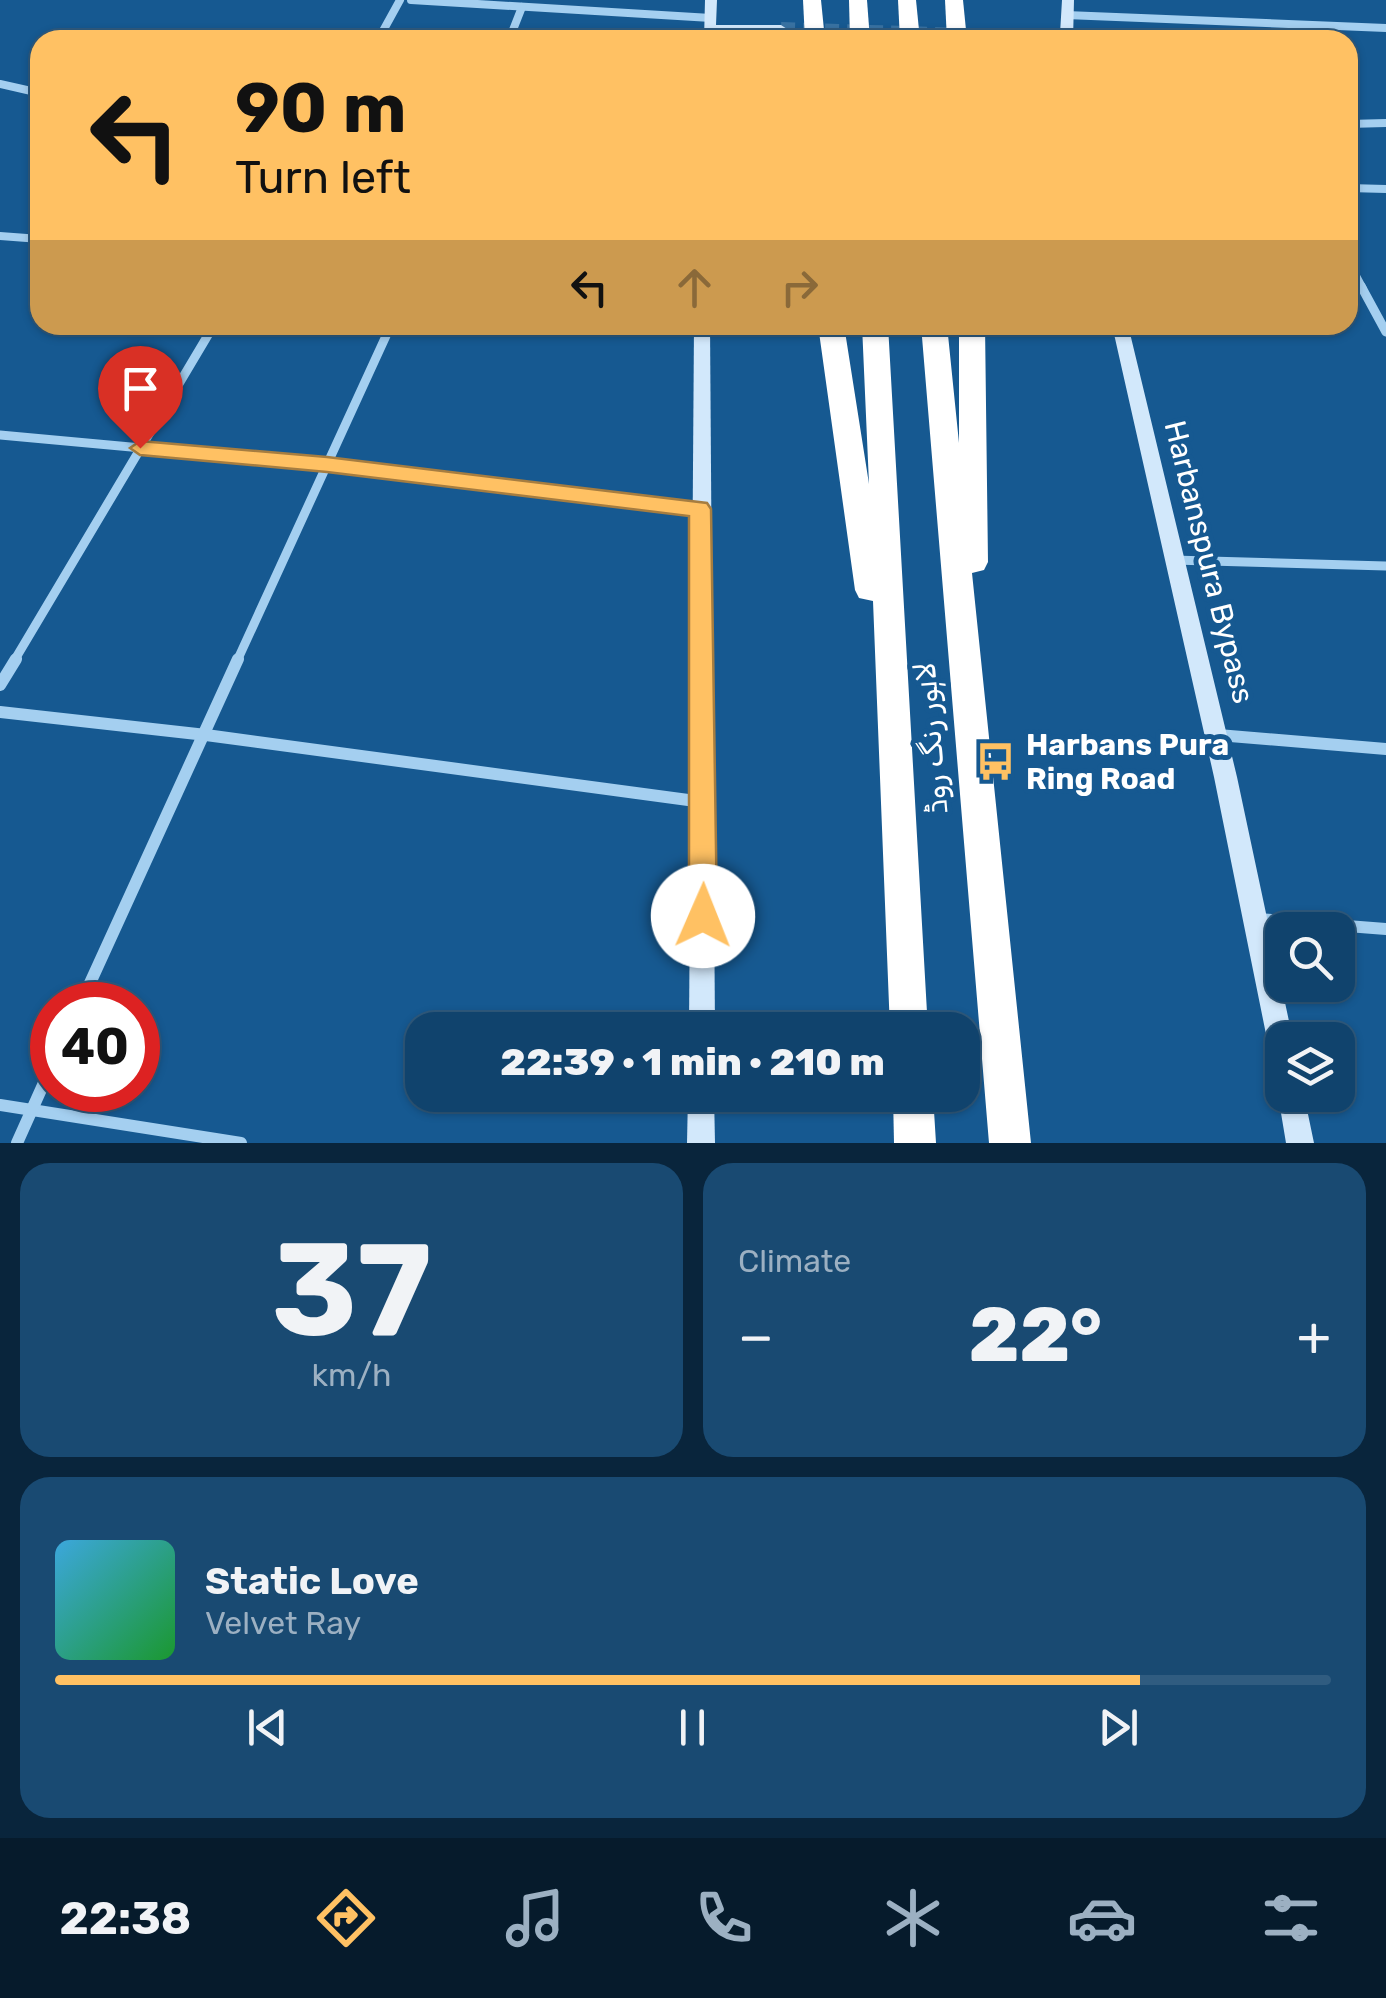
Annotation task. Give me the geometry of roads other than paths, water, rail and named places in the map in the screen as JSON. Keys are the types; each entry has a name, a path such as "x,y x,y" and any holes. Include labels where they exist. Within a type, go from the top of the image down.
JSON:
{"highway":[{"path":"812,0 814,30"},
{"path":"858,0 860,30"},
{"path":"907,0 909,30"},
{"path":"954,0 956,30"},
{"path":"832,335 895,756"},
{"name":"لاہور رنگ روڈ","path":"875,335 908,1012"},
{"name":"لاہور رنگ روڈ","path":"935,335 1010,1143"},
{"path":"972,335 973,765"},
{"path":"914,1112 915,1143"}],"street":[{"path":"384,30 400,0"},
{"path":"412,0 522,7 710,29 781,30"},
{"path":"710,0 710,29"},
{"path":"1066,30 1068,0"},
{"path":"513,30 522,7"},
{"path":"1066,15 1386,28"},
{"path":"0,84 30,91"},
{"path":"1358,124 1386,123"},
{"path":"1358,188 1386,189"},
{"path":"0,236 30,239"},
{"path":"1358,280 1386,332"},
{"path":"0,685 208,335"},
{"path":"91,982 386,335"},
{"path":"702,335 702,1012"},
{"name":"Harbanspura Bypass","path":"1122,335 1173,560 1218,734 1277,1022"},
{"path":"0,435 327,465 700,509"},
{"path":"1173,560 1386,566"},
{"path":"0,712 206,735 705,802"},
{"path":"1218,734 1386,749"},
{"path":"1258,919 1386,929"},
{"path":"0,1105 30,1109"},
{"path":"17,1143 31,1112"},
{"path":"50,1112 240,1143"},
{"path":"700,1143 701,1112"},
{"path":"1294,1112 1300,1143"}],"tunnel":[{"path":"781,29 812,30"}],"place":[{"name":"Harbans Pura Ring Road","path":"996,762"}]}
